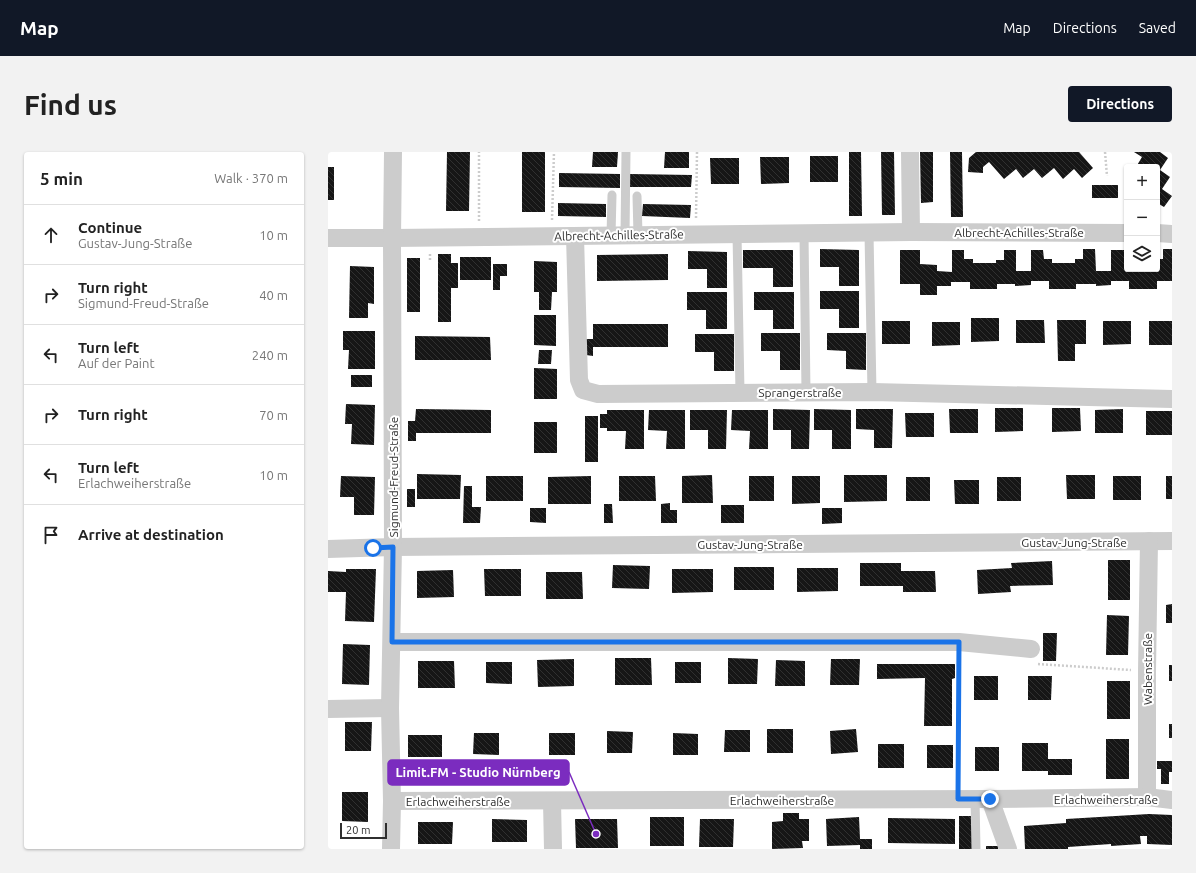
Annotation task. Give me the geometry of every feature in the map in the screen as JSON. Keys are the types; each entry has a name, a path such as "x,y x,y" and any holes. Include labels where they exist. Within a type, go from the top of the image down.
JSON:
{"street":[{"name":"Sigmund-Freud-Straße","path":"391,849 392,801 390,708 393,547 393,152"},
{"path":"910,152 911,232"},
{"name":"Albrecht-Achilles-Straße","path":"328,238 911,232 1124,233"},
{"path":"1160,234 1172,234"},
{"name":"Sprangerstraße","path":"575,236 579,380 583,390 598,394 872,392 1172,399"},
{"name":"Gustav-Jung-Straße","path":"328,549 393,547 1172,541"},
{"name":"Wabenstraße","path":"1147,797 1149,542"},
{"path":"392,642 959,642 1031,650"},
{"path":"328,709 390,708"},
{"name":"Erlachweiherstraße","path":"392,801 1147,797 1172,800"},
{"path":"975,799 1008,849"},
{"path":"552,801 552,849"}],"lane":[{"path":"625,236 626,152"},
{"path":"612,195 625,236"},
{"path":"625,236 637,196"},
{"path":"869,233 872,392"},
{"path":"737,234 740,392"},
{"path":"804,234 806,392"},
{"path":"975,799 976,849"}],"path":[{"path":"478,237 479,152"},
{"path":"552,236 554,152"},
{"path":"696,235 697,152"},
{"path":"1105,152 1107,176"},
{"path":"959,642 975,799"},
{"path":"1031,650 1038,664 1147,671"}],"building":[{"path":"447,152 470,152 469,211 446,211"},
{"path":"522,152 545,152 545,212 522,212"},
{"path":"593,152 618,152 617,167 592,167"},
{"path":"665,152 689,152 689,168 664,168"},
{"path":"849,152 861,152 862,216 849,216"},
{"path":"881,152 894,152 895,215 882,215"},
{"path":"920,152 933,152 933,202 921,203"},
{"path":"950,152 962,152 963,217 951,217"},
{"path":"976,152 1079,152 1093,168 1082,178 1074,169 1063,179 1054,168 1042,178 1034,169 1023,178 1016,169 1004,179 989,162 983,167 983,173 968,172 969,158"},
{"path":"1134,152 1160,152 1168,158 1160,170 1160,164 1138,164 1142,157"},
{"path":"810,156 838,156 838,182 810,182"},
{"path":"760,157 789,157 789,183 761,184"},
{"path":"710,158 739,158 739,184 711,184"},
{"path":"328,167 334,167 334,200 328,200"},
{"path":"1160,170 1170,177 1162,189 1172,196 1164,207 1160,205"},
{"path":"559,173 620,174 620,188 559,187"},
{"path":"630,174 692,175 691,187 630,187"},
{"path":"1092,185 1118,185 1118,198 1092,198"},
{"path":"558,203 606,204 606,217 558,216"},
{"path":"643,204 691,205 690,218 642,216"},
{"path":"820,249 859,250 859,286 839,286 839,267 820,267"},
{"path":"1083,249 1095,249 1096,271 1111,271 1111,250 1124,250 1124,272 1160,272 1160,259 1163,259 1163,249 1172,249 1172,281 1157,281 1157,289 1129,289 1129,281 1111,281 1111,285 1096,286 1096,284 1076,284 1076,289 1049,289 1049,281 1031,281 1031,285 1015,286 1015,284 997,284 997,289 970,289 970,282 951,282 951,286 937,286 937,295 920,295 920,284 900,284 900,250 920,250 920,264 937,265 937,271 952,272 952,250 964,250 964,259 973,259 973,263 996,263 996,260 1004,260 1004,250 1016,250 1016,271 1031,271 1031,250 1043,250 1044,259 1052,259 1052,263 1075,263 1075,259 1083,259"},
{"path":"743,250 793,250 793,287 773,287 773,268 743,268"},
{"path":"688,251 727,252 727,288 707,288 707,269 688,269"},
{"path":"438,254 451,254 451,263 458,263 458,288 451,288 451,322 438,322"},
{"path":"668,254 668,280 597,281 597,255"},
{"path":"460,257 491,257 491,280 460,280"},
{"path":"407,258 420,258 420,312 407,312"},
{"path":"534,261 557,262 557,292 552,292 551,310 539,310 539,292 534,292"},
{"path":"493,264 507,264 507,276 500,276 500,290 493,290"},
{"path":"350,266 374,267 374,304 368,303 368,318 349,318"},
{"path":"820,291 859,291 859,328 839,328 839,309 820,309"},
{"path":"687,292 727,292 727,329 706,329 706,310 687,310"},
{"path":"754,292 794,292 794,329 773,329 773,310 754,310"},
{"path":"534,315 556,315 556,346 534,345"},
{"path":"971,318 999,318 999,341 971,342"},
{"path":"1016,320 1044,320 1045,343 1016,343"},
{"path":"1057,320 1086,320 1086,344 1075,344 1075,361 1058,361"},
{"path":"882,321 910,321 910,344 882,344"},
{"path":"1103,321 1131,321 1131,344 1103,345"},
{"path":"1149,321 1172,321 1172,345 1149,345"},
{"path":"932,322 960,322 960,345 932,346"},
{"path":"593,324 668,324 668,347 593,347 593,356 586,355 586,339 593,339"},
{"path":"343,331 375,331 375,369 348,369 349,350 343,350"},
{"path":"761,333 800,333 800,370 780,370 780,351 761,351"},
{"path":"827,333 866,333 866,370 846,369 846,351 827,350"},
{"path":"695,334 734,334 734,371 714,371 714,352 695,352"},
{"path":"415,336 490,337 491,360 415,360"},
{"path":"539,350 552,350 551,364 538,364"},
{"path":"534,368 557,369 557,399 534,399"},
{"path":"351,375 372,375 372,387 351,387"},
{"path":"346,404 375,405 374,445 351,444 352,424 345,424"},
{"path":"995,408 1023,408 1023,431 995,432"},
{"path":"1052,408 1080,408 1081,431 1052,432"},
{"path":"416,409 491,410 491,433 416,433 416,441 408,441 408,421 415,421"},
{"path":"773,409 810,410 809,449 791,449 791,430 773,430"},
{"path":"814,409 851,410 851,449 832,449 832,430 814,430"},
{"path":"856,409 893,409 892,448 874,448 874,430 856,429"},
{"path":"949,409 978,409 978,433 950,433"},
{"path":"1123,409 1123,433 1095,433 1095,410"},
{"path":"607,410 644,410 644,449 625,449 626,431 607,431 607,428 600,428 600,414 607,414"},
{"path":"649,410 685,410 685,449 666,449 667,431 648,430"},
{"path":"690,410 727,410 726,449 708,449 708,430 690,430"},
{"path":"732,410 768,410 768,449 749,449 750,431 731,430"},
{"path":"1146,411 1172,411 1172,435 1146,435"},
{"path":"905,413 934,413 934,437 906,437"},
{"path":"585,416 598,416 598,462 585,462"},
{"path":"534,422 557,422 557,453 534,453"},
{"path":"417,474 461,475 460,499 417,499"},
{"path":"712,475 713,503 682,503 682,476"},
{"path":"844,475 887,475 887,501 844,502"},
{"path":"1066,475 1095,475 1095,499 1067,499"},
{"path":"341,476 375,477 374,515 354,515 354,497 340,497"},
{"path":"486,476 523,476 523,501 486,501"},
{"path":"591,476 591,504 548,504 548,477"},
{"path":"619,476 655,476 656,501 619,501"},
{"path":"749,476 774,476 774,501 749,501"},
{"path":"792,476 820,476 820,503 792,504"},
{"path":"1113,476 1141,476 1141,500 1113,500"},
{"path":"1166,476 1172,476 1172,499 1166,499"},
{"path":"906,477 930,477 930,501 906,501"},
{"path":"997,477 1021,477 1021,501 997,501"},
{"path":"954,480 979,480 979,504 955,504"},
{"path":"464,486 472,486 472,507 481,507 480,523 463,523"},
{"path":"407,489 415,489 415,507 407,507"},
{"path":"670,503 670,510 677,510 677,523 661,523 661,504"},
{"path":"604,504 612,504 613,523 604,523"},
{"path":"721,505 744,505 744,523 721,523"},
{"path":"530,508 546,508 546,523 530,522"},
{"path":"822,508 842,508 842,523 822,524"},
{"path":"1108,560 1130,560 1130,600 1108,600"},
{"path":"1052,561 1053,585 1010,586 1011,592 978,594 977,570 1012,568 1011,563"},
{"path":"860,563 901,563 901,571 935,571 936,592 903,592 903,586 860,586"},
{"path":"613,565 650,566 649,589 612,588"},
{"path":"734,567 774,567 774,590 734,590"},
{"path":"797,568 838,568 838,591 797,592"},
{"path":"346,569 376,569 374,622 345,621 346,592 328,592 328,571 346,572"},
{"path":"484,569 521,569 521,596 485,596"},
{"path":"672,569 713,569 713,592 672,593"},
{"path":"453,570 454,597 417,598 417,571"},
{"path":"546,572 582,572 583,599 546,599"},
{"path":"1172,604 1172,623 1166,623 1166,605"},
{"path":"1107,615 1129,616 1128,655 1106,655"},
{"path":"1043,633 1057,633 1056,661 1043,661"},
{"path":"343,644 370,645 369,685 342,684"},
{"path":"615,658 651,658 652,685 615,685"},
{"path":"728,658 758,659 757,684 728,684"},
{"path":"574,659 574,686 538,687 537,660"},
{"path":"831,659 860,659 859,685 830,685"},
{"path":"776,660 805,661 805,686 775,686"},
{"path":"418,661 454,661 455,688 418,688"},
{"path":"486,662 512,662 512,684 486,683"},
{"path":"675,662 701,662 701,683 675,683"},
{"path":"877,664 955,664 955,678 952,679 952,726 924,726 925,678 877,679"},
{"path":"1169,665 1172,665 1172,681 1169,681"},
{"path":"974,676 998,676 998,700 974,700"},
{"path":"1028,676 1052,676 1051,700 1028,700"},
{"path":"1107,681 1130,681 1130,719 1107,719"},
{"path":"345,722 372,722 371,751 345,751"},
{"path":"1169,724 1172,724 1172,738 1169,738"},
{"path":"767,729 793,729 793,753 767,753"},
{"path":"856,729 858,752 831,754 830,731"},
{"path":"725,730 750,730 750,752 724,752"},
{"path":"607,731 633,732 632,753 607,753"},
{"path":"474,733 499,733 499,755 473,754"},
{"path":"549,733 575,733 575,755 549,755"},
{"path":"673,733 698,734 698,755 673,755"},
{"path":"408,735 442,735 442,757 408,757"},
{"path":"1106,739 1129,739 1129,779 1106,779"},
{"path":"1022,743 1048,743 1048,759 1072,759 1072,775 1048,775 1048,771 1022,771"},
{"path":"878,744 904,744 904,768 878,768"},
{"path":"927,745 953,745 953,768 927,768"},
{"path":"975,747 999,747 999,771 975,771"},
{"path":"1157,761 1172,761 1172,772 1169,772 1169,784 1161,784 1161,769 1157,769"},
{"path":"342,792 368,792 368,822 342,821"},
{"path":"783,813 799,813 799,819 809,819 809,841 802,841 803,848 772,849 772,822 783,821"},
{"path":"1149,814 1172,815 1172,845 1147,844 1147,836 1140,836 1141,844 1111,846 1111,844 1068,847 1068,849 1025,849 1024,826 1066,823 1066,819"},
{"path":"959,816 972,816 972,849 959,849"},
{"path":"650,817 684,817 684,846 650,846"},
{"path":"859,817 860,839 872,839 872,849 860,849 860,845 827,846 826,819"},
{"path":"888,818 955,819 955,844 888,843"},
{"path":"492,819 527,820 527,842 492,842"},
{"path":"575,819 617,819 618,848 576,848"},
{"path":"700,819 734,819 733,847 699,847"},
{"path":"418,822 453,822 452,844 418,844"},
{"path":"986,846 998,846 998,849 986,849"}],"place":[{"name":"Limit.FM - Studio Nürnberg","path":"596,834"}],"route":[{"path":"373,548 393,547 392,642 959,642 958,799 990,799"}]}
